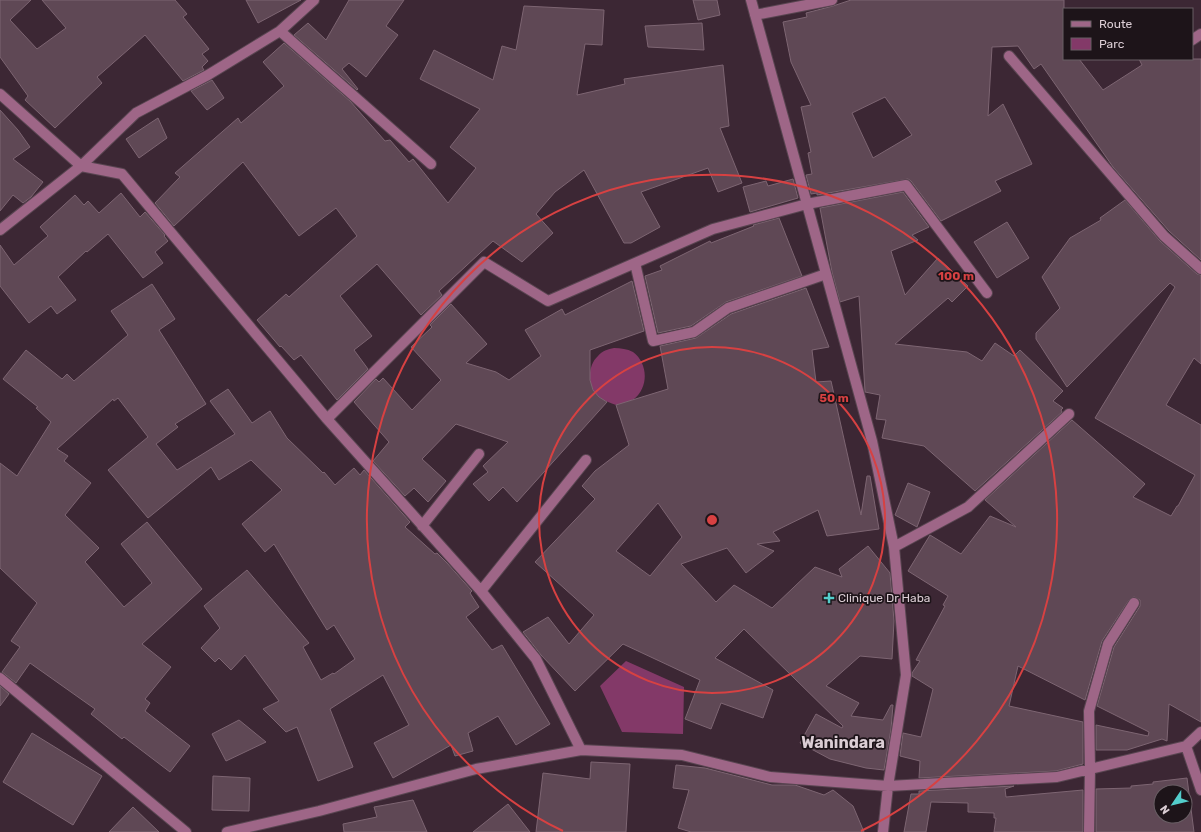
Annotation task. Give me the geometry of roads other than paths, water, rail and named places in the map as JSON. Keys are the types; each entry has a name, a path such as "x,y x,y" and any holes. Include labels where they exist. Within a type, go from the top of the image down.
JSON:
{"street":[{"path":"0,230 81,166 136,113 208,75 280,31 314,0"},
{"path":"751,0 872,442 894,547 906,675 888,786 883,832"},
{"path":"755,15 832,0"},
{"path":"280,31 431,164"},
{"path":"1009,56 1164,236 1201,269"},
{"path":"0,94 81,166 122,174 326,419 481,591 536,659 582,750"},
{"path":"326,419 484,262 548,301 713,229 807,204 906,185 987,293"},
{"path":"635,263 653,341 694,332 728,308 826,274"},
{"path":"894,547 968,507 1069,414"},
{"path":"422,526 479,454"},
{"path":"481,591 586,460"},
{"path":"1089,832 1089,711 1108,644 1134,603"},
{"path":"0,678 186,832"},
{"path":"227,832 319,810 476,769 582,750 682,755 770,777 888,786 1057,777 1186,746 1201,732"},
{"path":"1186,746 1201,790"}],"place":[{"name":"Clinique Dr Haba","path":"829,598"}],"district":[{"name":"Wanindara","path":"843,742"}]}
